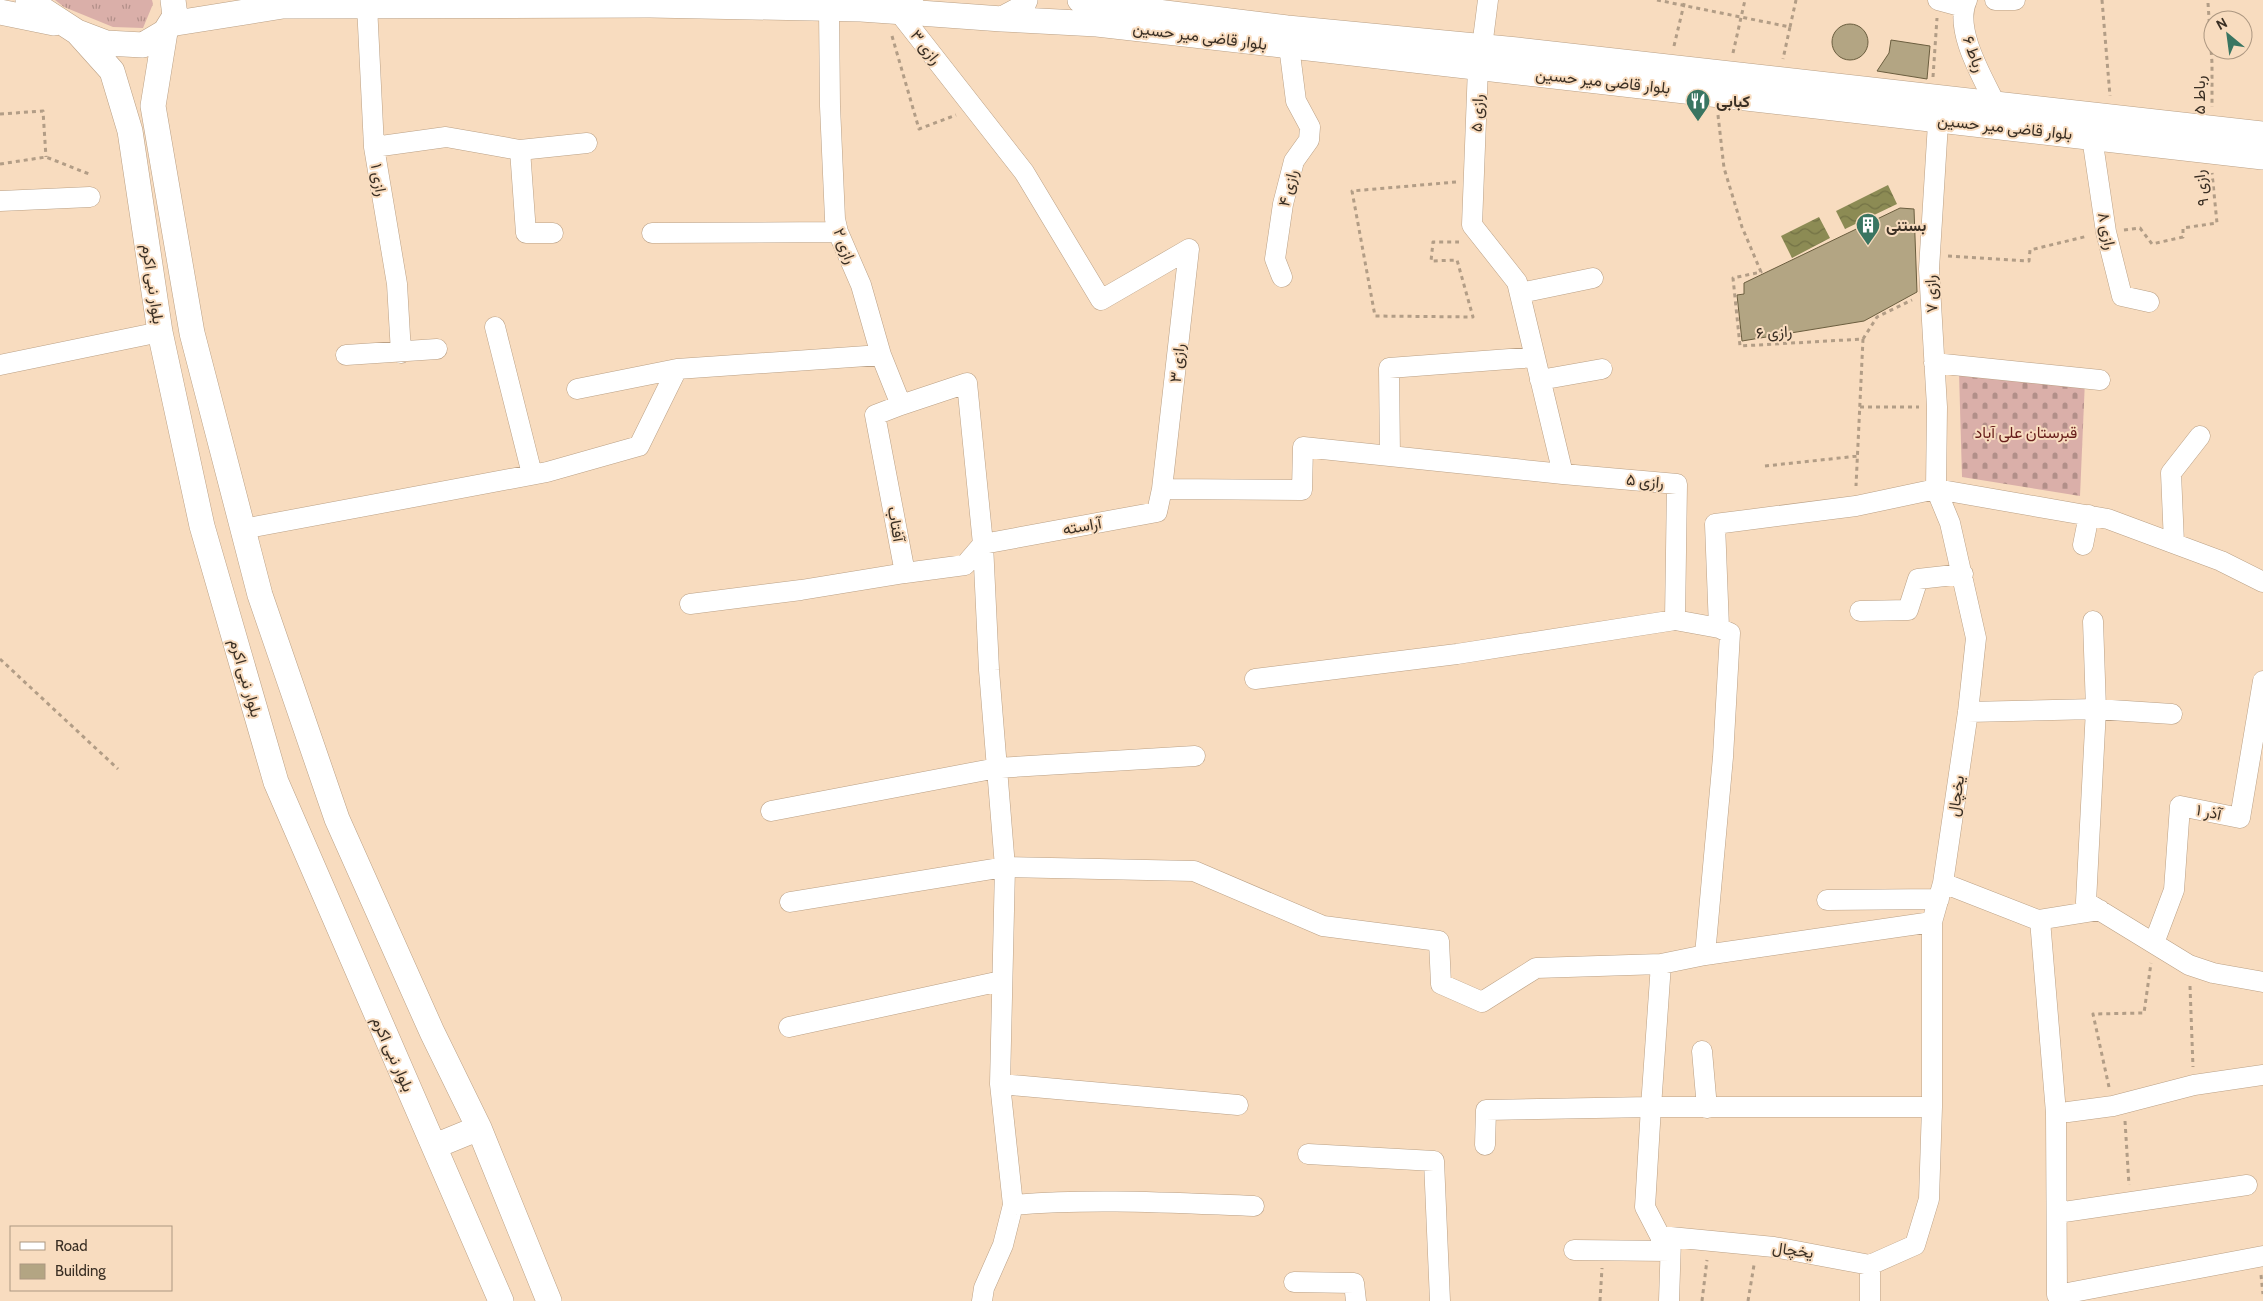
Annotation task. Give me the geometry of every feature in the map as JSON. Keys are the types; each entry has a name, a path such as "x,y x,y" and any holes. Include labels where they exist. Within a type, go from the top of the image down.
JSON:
{"main road":[{"path":"28,0 71,29"},
{"path":"1002,19 1021,9 1025,0"},
{"name":"بلوار قاضی میر حسین","path":"1094,2 1287,28 1716,94 1937,98 2092,137 2210,139 2263,134"},
{"path":"0,12 71,29 106,42 143,45 169,19 283,6 650,5 829,9 901,8"},
{"name":"بلوار قاضی میر حسین","path":"901,8 1002,19 1097,24 1289,46 1480,57 1937,98 2112,117 2210,139 2263,157"},
{"name":"بلوار نبی اکرم","path":"169,19 153,106 192,333 260,595 337,819 432,1032 479,1128 550,1301"},
{"name":"بلوار نبی اکرم","path":"71,29 112,72 130,131 160,332 202,526 276,782 387,1042 435,1146 501,1301"},
{"path":"435,1146 479,1128"}],"street":[{"name":"رازی ۵","path":"1488,0 1480,57 1472,224 1517,282 1563,474 1677,484 1675,620"},
{"path":"1995,0 2015,0"},
{"path":"1938,6 1966,4"},
{"name":"رباط ۶","path":"1966,4 1966,38 1996,105"},
{"name":"رازی ۱","path":"367,5 374,147 397,284 401,353"},
{"name":"رازی ۳","path":"901,8 1024,172 1101,300 1190,249 1162,489"},
{"name":"رازی ۲","path":"829,9 830,115 835,219 838,232 861,285 881,355 901,405"},
{"name":"رازی ۴","path":"1282,276 1275,260 1283,204 1294,161 1309,140 1310,127 1296,101 1289,46"},
{"name":"رازی ۷","path":"1936,488 1937,408 1930,255 1937,98"},
{"path":"374,147 446,137 520,150 587,143"},
{"name":"رازی ۸","path":"2092,137 2106,232 2122,296 2149,302"},
{"path":"520,150 526,233 552,233"},
{"path":"0,202 90,197"},
{"path":"652,233 838,232"},
{"path":"1520,293 1593,278"},
{"path":"495,327 532,474"},
{"path":"0,365 160,332"},
{"path":"346,355 437,350"},
{"path":"576,389 677,369 881,355"},
{"path":"1390,456 1389,368 1535,357"},
{"path":"1934,363 2100,380"},
{"path":"243,529 532,474 640,446 677,369"},
{"path":"1540,380 1602,369"},
{"path":"901,405 968,383 972,450 983,544 989,670 1005,867 1000,1084 1013,1206 1003,1245 984,1288 982,1301"},
{"name":"آفتاب","path":"901,405 875,415 905,574"},
{"path":"2174,543 2171,472 2200,436"},
{"path":"1162,489 1302,490 1303,447 1563,474"},
{"path":"1719,628 1715,524 1856,506 1936,488 2108,519 2221,561 2263,582"},
{"name":"یخچال","path":"1574,1250 1603,1250 1709,1242 1757,1245 1810,1252 1870,1265 1915,1245 1930,1199 1932,922 1941,891 1968,712 1976,638 1950,523 1936,488"},
{"name":"آراسته","path":"983,544 1157,512 1162,489"},
{"path":"2083,545 2089,515"},
{"path":"690,604 801,590 965,564 983,544"},
{"path":"1860,611 1908,610 1918,580 1963,574"},
{"path":"1255,679 1476,652 1675,620 1719,628 1730,633 1723,757 1705,955"},
{"path":"2093,621 2096,709 2086,902 2189,965 2213,973 2263,982"},
{"name":"آذر ۱","path":"2154,943 2174,890 2180,806 2240,818 2263,680"},
{"path":"1968,712 2096,709 2172,714"},
{"path":"772,811 997,768 1195,756"},
{"path":"790,902 1005,867 1194,871 1323,926 1438,942 1441,984 1482,1002 1536,968 1661,964 1705,955 1932,922"},
{"path":"1827,900 1941,891 2040,920 2100,910"},
{"path":"2040,920 2056,1113 2057,1298 2263,1256"},
{"path":"1661,964 1645,1207 1660,1236 1671,1244 1669,1301"},
{"path":"789,1027 1001,981"},
{"path":"1702,1051 1707,1108"},
{"path":"2068,1112 2119,1105 2194,1085 2263,1075"},
{"path":"1000,1084 1238,1105"},
{"path":"1485,1145 1486,1110 1651,1107 1932,1107"},
{"path":"1308,1154 1434,1161 1440,1301"},
{"path":"2057,1213 2248,1185"},
{"path":"1013,1206 1056,1201 1127,1201 1254,1206"},
{"path":"1870,1265 1870,1301"},
{"path":"1294,1282 1354,1283 1356,1301"}],"path":[{"path":"1657,0 1790,27"},
{"path":"1673,52 1685,0"},
{"path":"1732,58 1745,0"},
{"path":"1782,64 1796,0"},
{"path":"2102,0 2112,117"},
{"name":"رباط ۵","path":"2208,3 2212,63 2210,139"},
{"path":"1937,98 1938,6"},
{"path":"901,8 919,129 975,108"},
{"name":"رازی ۶","path":"1716,94 1724,168 1742,227 1761,272 1733,278 1740,346 1863,339"},
{"path":"0,114 43,111 46,157"},
{"name":"رازی ۹","path":"2106,232 2140,228 2152,244 2183,237 2183,228 2217,223 2210,139"},
{"path":"0,164 46,157 89,174"},
{"path":"1474,180 1352,191 1375,316 1473,317 1457,260 1431,260 1433,242 1485,241"},
{"path":"1930,255 2029,261 2030,250 2106,232"},
{"path":"1856,506 1863,339 1877,317 1931,291"},
{"path":"1860,407 1937,408"},
{"path":"1766,466 1858,456"},
{"path":"0,659 118,769"},
{"path":"2130,1203 2119,1105 2093,1014 2144,1013 2154,943"},
{"path":"2189,965 2194,1085"},
{"path":"1702,1301 1709,1242"},
{"path":"1748,1301 1757,1245"},
{"path":"1600,1301 1603,1250"}],"green space":[{"path":"55,0 152,0 153,4 143,28 113,27 64,7"},
{"name":"قبرستان علی آباد","path":"1959,373 2085,380 2080,496 1962,477"}],"water":[{"path":"1888,185 1897,204 1845,229 1836,211"},
{"path":"1819,217 1830,238 1792,258 1781,236"}],"building":[{"path":"1850,24 1857,25 1863,29 1867,35 1867,49 1863,55 1857,59 1850,60 1843,59 1837,55 1833,49 1832,42 1833,35 1837,29 1843,25"},
{"path":"1891,40 1930,46 1927,79 1877,71 1889,53"},
{"name":"بستنی","path":"1900,208 1914,209 1917,292 1864,321 1742,341 1737,295 1744,294 1744,283"}],"place":[{"name":"کبابی","path":"1698,122"},
{"name":"بستنی","path":"1868,246"}]}
